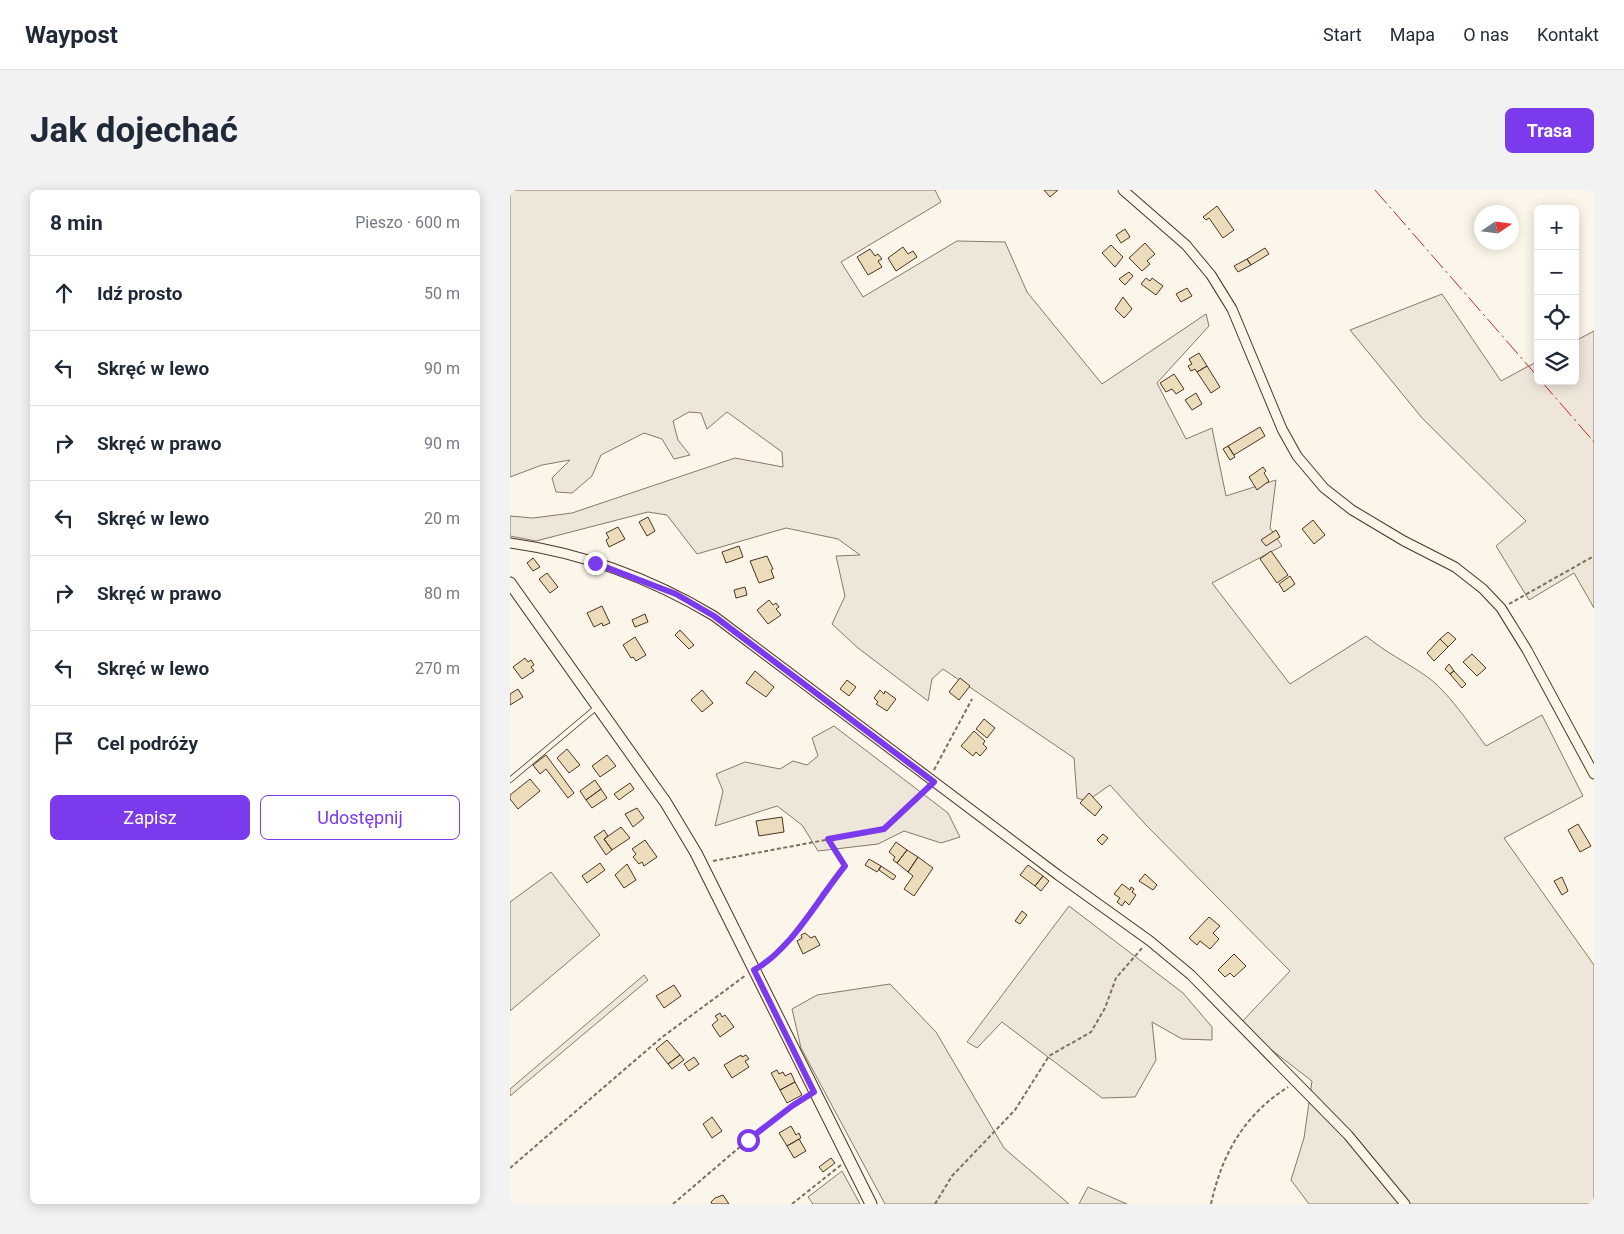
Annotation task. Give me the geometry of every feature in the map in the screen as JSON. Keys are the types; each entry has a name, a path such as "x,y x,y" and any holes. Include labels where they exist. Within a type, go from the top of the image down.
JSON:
{"street":[{"path":"1123,190 1186,246 1211,275 1232,309 1282,429 1297,456 1324,488 1352,510 1404,541 1455,567 1483,589 1501,608 1527,650 1594,774"},
{"path":"510,543 550,548 640,579 676,594 714,616 1150,941 1191,974 1348,1135 1405,1204"},
{"path":"510,583 666,803 702,864 871,1204"}],"lane":[{"path":"510,780 598,707"}],"path":[{"path":"1501,608 1594,556"},
{"path":"702,864 884,829 932,780 972,699"},
{"path":"510,1168 661,1038 754,970 767,963 783,947 845,866 828,839"},
{"path":"935,1204 952,1176 1015,1110 1048,1056 1091,1032 1105,1008 1116,978 1150,941"},
{"path":"1211,1204 1216,1178 1230,1147 1252,1114 1296,1082"},
{"path":"673,1204 756,1134 792,1106 814,1092"},
{"path":"792,1204 848,1161"}],"shaded area":[{"path":"510,190 935,190 941,202 841,262 863,297 957,241 1005,242 1027,292 1102,384 1206,314 1209,326 1157,383 1186,439 1212,428 1226,496 1276,480 1270,528 1282,546 1212,583 1290,684 1366,636 1434,682 1458,708 1486,746 1542,715 1583,796 1504,838 1594,965 1594,1204 1309,1204 1291,1180 1304,1138 1312,1081 1239,1025 1290,971 1146,825 1110,785 1087,801 1077,798 1074,758 943,669 932,679 928,701 858,648 832,624 845,596 836,556 860,555 838,539 786,528 697,554 667,515 648,512 536,541 510,536 510,516 533,518 572,513 735,458 783,467 782,452 727,412 707,429 701,413 689,412 673,421 678,440 690,455 674,459 662,439 644,433 601,455 592,476 572,493 556,492 552,478 570,460 542,465 510,477"},
{"path":"1442,294 1501,381 1534,363 1534,385 1579,385 1579,339 1594,331 1594,608 1574,573 1529,600 1496,546 1526,521 1422,418 1350,330"},
{"path":"834,726 948,813 960,837 941,843 904,831 878,844 818,851 802,825 777,806 715,826 723,791 716,774 745,762 780,769 793,761 807,765 818,756 812,738"},
{"path":"551,872 600,935 510,1011 510,902"},
{"path":"1069,906 1183,993 1212,1027 1212,1040 1182,1039 1152,1022 1156,1060 1135,1097 1102,1098 1002,1022 977,1048 967,1042"},
{"path":"644,975 648,980 510,1096 510,1089"},
{"path":"890,984 936,1032 1004,1148 1069,1204 885,1204 801,1048 792,1009 817,995"},
{"path":"842,1171 860,1204 813,1204 808,1197"},
{"path":"1088,1187 1127,1204 1079,1204"}],"building":[{"path":"1044,190 1058,190 1050,197"},
{"path":"1217,206 1234,230 1223,238 1209,218 1206,220 1203,217"},
{"path":"1125,229 1130,237 1121,243 1116,235"},
{"path":"1145,243 1155,254 1147,261 1150,264 1142,271 1129,258"},
{"path":"1111,245 1123,257 1115,267 1102,253"},
{"path":"903,247 908,254 913,251 917,257 896,271 888,258"},
{"path":"1265,248 1269,254 1251,265 1247,259"},
{"path":"870,249 875,256 878,254 882,259 878,261 882,267 868,275 857,257"},
{"path":"1247,259 1251,265 1238,272 1234,266"},
{"path":"1129,272 1133,276 1125,285 1119,279"},
{"path":"1146,278 1150,281 1152,278 1163,286 1156,295 1141,284"},
{"path":"1187,288 1192,296 1181,302 1176,294"},
{"path":"1123,297 1132,309 1124,318 1115,309"},
{"path":"1199,353 1207,366 1197,372 1195,369 1191,371 1188,366 1192,364 1189,359"},
{"path":"1207,366 1220,387 1211,393 1197,372"},
{"path":"1174,374 1184,389 1176,394 1172,389 1166,392 1160,383"},
{"path":"1196,393 1202,404 1192,410 1185,400"},
{"path":"1260,427 1265,436 1234,455 1228,446"},
{"path":"1228,446 1235,457 1230,460 1223,449"},
{"path":"1263,467 1269,481 1257,490 1249,477"},
{"path":"648,517 655,531 647,536 639,522"},
{"path":"1313,520 1325,535 1314,544 1302,529"},
{"path":"618,527 625,539 609,547 606,540 609,538 606,533"},
{"path":"1276,530 1280,537 1266,546 1261,540"},
{"path":"739,546 743,557 726,563 722,552"},
{"path":"1271,551 1288,575 1277,583 1260,559"},
{"path":"767,556 773,569 771,570 774,578 759,583 750,561"},
{"path":"533,558 540,567 533,571 527,563"},
{"path":"547,573 558,587 550,593 539,579"},
{"path":"1290,576 1295,584 1284,592 1279,584"},
{"path":"745,587 747,595 736,598 734,590"},
{"path":"769,600 773,605 776,603 779,607 776,609 781,615 768,624 757,610"},
{"path":"602,606 610,623 603,626 602,623 594,627 587,613"},
{"path":"645,614 648,622 635,627 632,620"},
{"path":"680,630 694,645 689,649 675,635"},
{"path":"1448,632 1456,639 1448,647 1440,639"},
{"path":"635,637 646,655 636,661 633,657 631,658 623,645"},
{"path":"1440,639 1448,647 1434,661 1427,653"},
{"path":"1472,654 1486,668 1477,676 1463,662"},
{"path":"525,658 528,662 531,660 534,665 531,667 534,671 522,679 513,667"},
{"path":"1449,664 1454,671 1450,674 1445,669"},
{"path":"755,671 774,687 766,697 746,683"},
{"path":"1454,671 1466,684 1462,688 1450,674"},
{"path":"960,678 970,686 959,700 949,692"},
{"path":"847,680 856,687 849,696 840,689"},
{"path":"518,689 523,697 510,705 510,694"},
{"path":"702,690 713,703 702,712 691,700"},
{"path":"880,690 884,694 885,691 896,699 887,711 876,704 878,702 874,698"},
{"path":"984,719 995,728 987,738 976,729"},
{"path":"974,731 985,741 983,744 987,748 980,756 976,752 973,756 961,746"},
{"path":"567,749 580,765 569,773 557,758"},
{"path":"546,755 574,793 568,798 546,769 540,774 533,765"},
{"path":"607,755 616,766 600,777 592,766"},
{"path":"530,779 540,791 518,809 510,799 510,795"},
{"path":"595,780 601,789 586,800 580,791"},
{"path":"630,783 634,789 619,800 614,794"},
{"path":"601,789 607,798 592,808 586,800"},
{"path":"1089,793 1102,807 1095,816 1080,803"},
{"path":"637,808 644,818 633,827 625,814"},
{"path":"782,817 784,832 759,836 756,821"},
{"path":"1578,824 1591,846 1580,852 1568,830"},
{"path":"621,827 630,838 612,850 604,839"},
{"path":"604,830 608,836 604,839 612,850 606,855 594,837"},
{"path":"1103,834 1108,838 1102,845 1097,840"},
{"path":"645,840 657,857 644,866 642,862 639,864 633,857 636,854 632,849"},
{"path":"896,842 907,850 897,863 893,860 895,857 889,852"},
{"path":"907,850 918,857 908,872 897,863"},
{"path":"918,857 933,868 914,896 904,889 913,876 908,872"},
{"path":"869,859 881,866 877,872 865,865"},
{"path":"600,863 605,870 587,883 582,876"},
{"path":"627,864 636,880 624,888 615,875"},
{"path":"1028,865 1043,876 1035,886 1020,875"},
{"path":"881,866 896,876 893,880 879,870"},
{"path":"1145,874 1157,885 1153,890 1139,881"},
{"path":"1043,876 1049,881 1041,891 1035,886"},
{"path":"1562,877 1568,891 1562,895 1554,881"},
{"path":"1122,884 1130,890 1131,887 1134,889 1132,892 1136,895 1129,905 1125,901 1122,906 1117,902 1120,898 1114,894"},
{"path":"1022,911 1027,915 1020,924 1015,921"},
{"path":"1209,917 1220,926 1213,933 1219,939 1210,949 1200,941 1197,945 1189,938"},
{"path":"805,933 811,938 815,936 820,945 803,954 797,941"},
{"path":"1234,954 1246,966 1234,977 1230,973 1225,977 1218,970"},
{"path":"674,985 681,996 664,1008 656,996"},
{"path":"720,1013 722,1017 725,1015 734,1027 720,1037 712,1025 718,1020 715,1016"},
{"path":"667,1040 680,1055 668,1064 656,1049"},
{"path":"680,1055 684,1060 672,1069 668,1064"},
{"path":"741,1055 742,1057 746,1055 749,1059 745,1061 749,1067 732,1078 724,1065"},
{"path":"694,1057 699,1064 689,1071 684,1064"},
{"path":"777,1070 779,1074 783,1072 785,1076 791,1073 795,1082 780,1090 771,1073"},
{"path":"795,1082 802,1095 787,1103 780,1090"},
{"path":"712,1117 722,1131 712,1138 703,1124"},
{"path":"791,1126 796,1135 799,1133 801,1138 787,1146 779,1133"},
{"path":"799,1139 806,1151 794,1158 787,1146"},
{"path":"831,1158 835,1163 823,1172 819,1167"},
{"path":"723,1195 729,1204 712,1204 711,1202 715,1198"}],"power":[{"path":"1375,190 1534,372"},
{"path":"1544,385 1594,442"}],"route":[{"path":"595,563 676,594 714,616 934,782 884,829 828,839 845,866 822,893 804,922 783,947 767,963 754,970 814,1092 800,1100 748,1140"}]}
